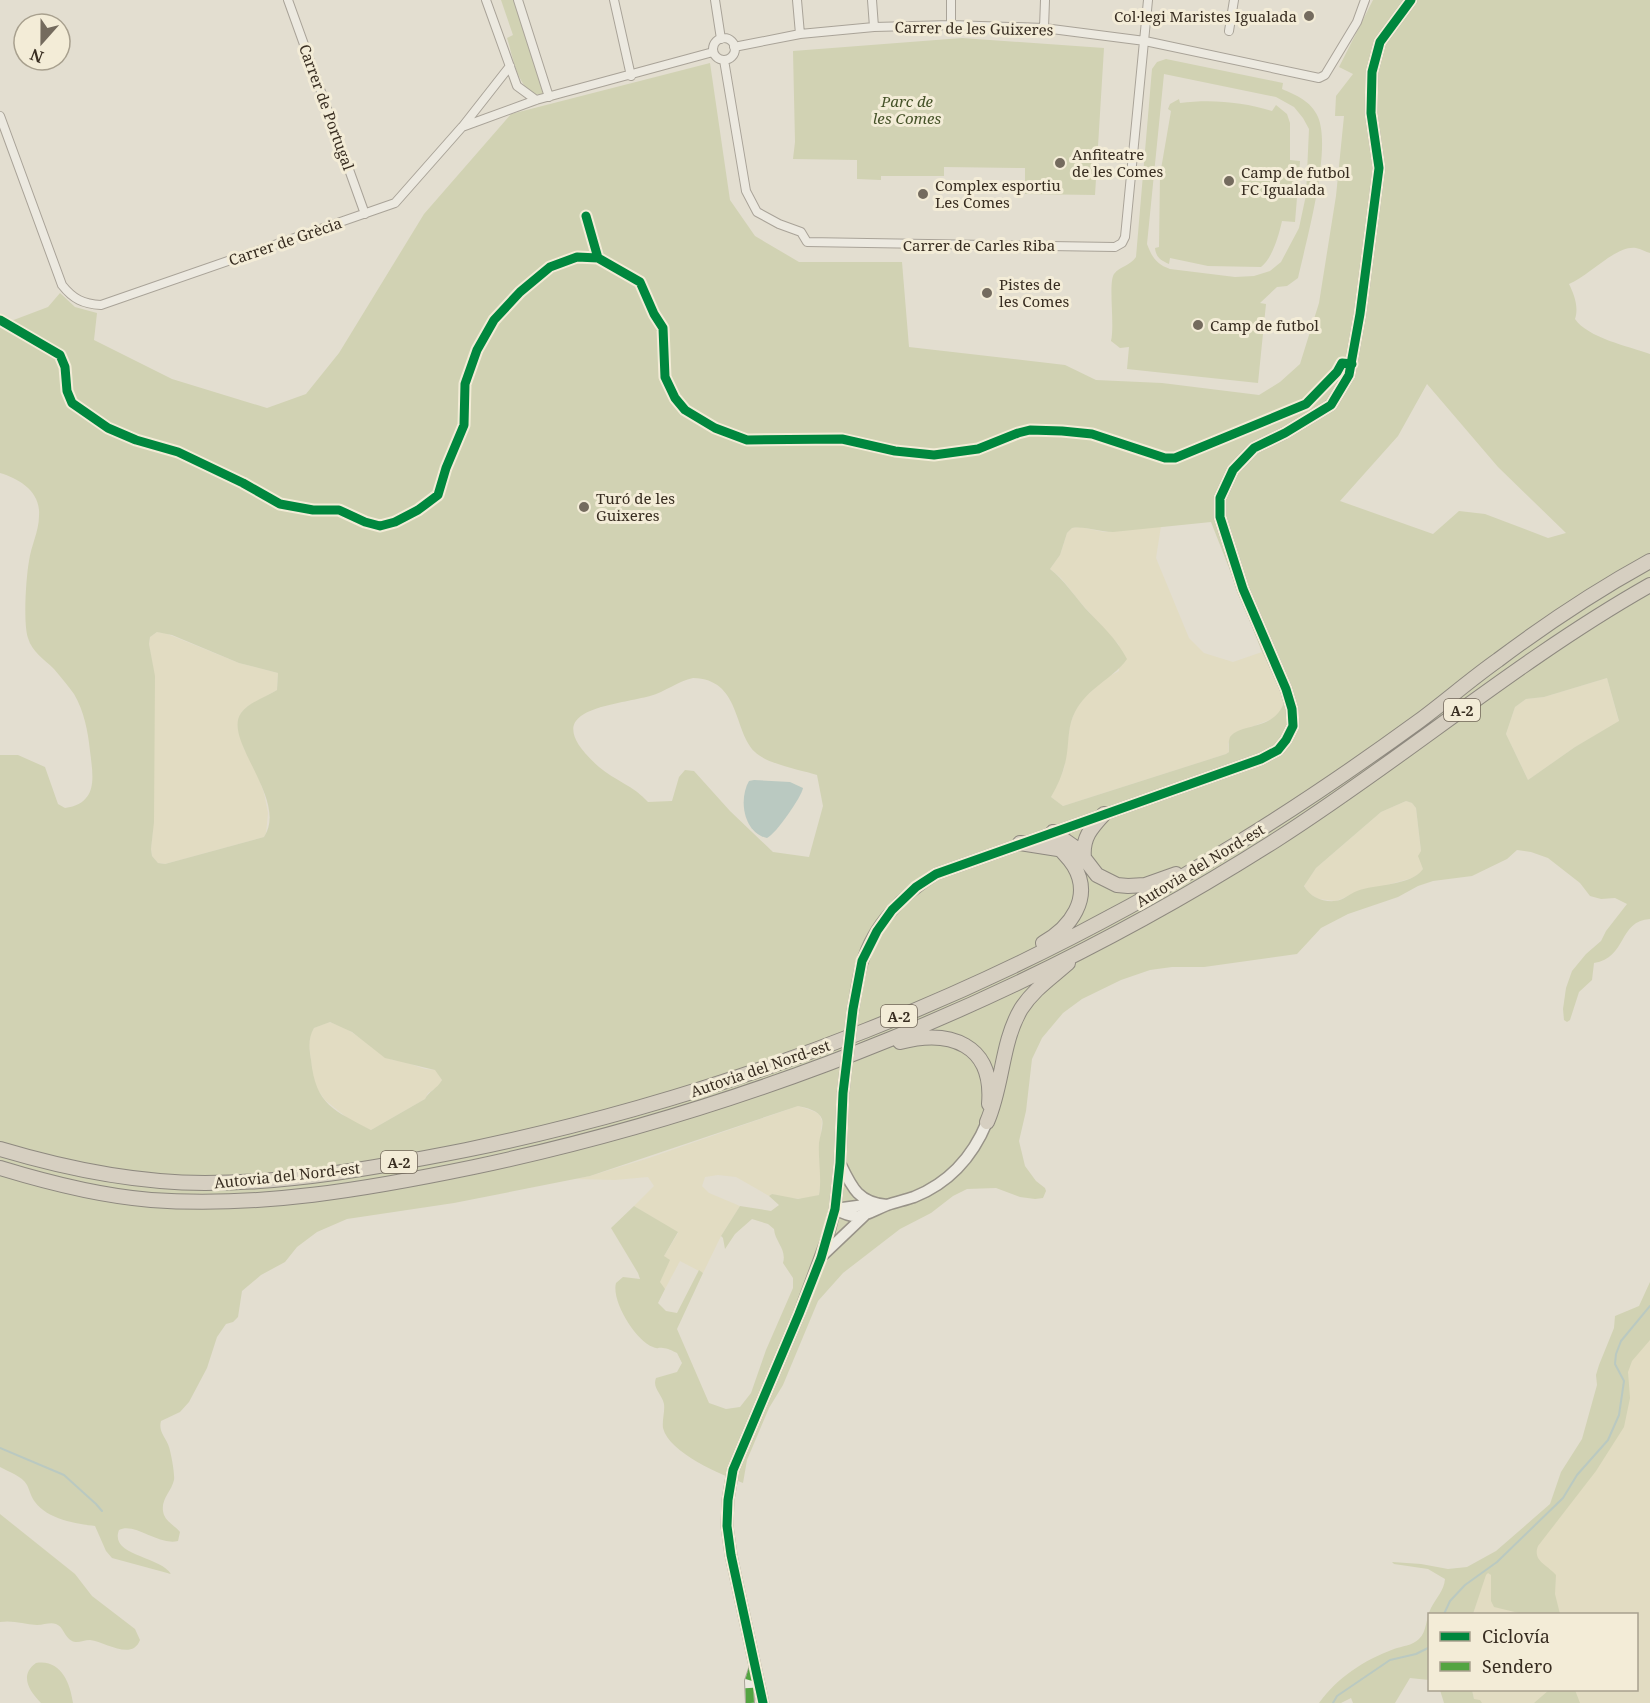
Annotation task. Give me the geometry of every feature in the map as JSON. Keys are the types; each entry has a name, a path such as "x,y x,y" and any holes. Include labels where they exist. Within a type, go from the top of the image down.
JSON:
{"highway":[{"name":"Autovia del Nord-est","path":"0,1149 66,1167 106,1175 159,1181 203,1183 286,1179 389,1164 523,1138 711,1087 820,1048 916,1010 1008,970 1141,901 1336,779 1419,721 1499,658 1617,579 1650,561"},
{"name":"Autovia del Nord-est","path":"0,1168 89,1191 148,1200 206,1202 320,1194 434,1175 545,1152 656,1122 781,1080 874,1046 964,1008 1083,950 1198,887 1277,839 1573,632 1650,585"},
{"path":"1084,858 1086,835 1104,814"},
{"path":"1053,831 1077,849 1097,875 1106,881 1128,886 1145,885 1172,875 1192,871"},
{"path":"1008,970 1026,953 1057,935 1076,912 1080,900 1080,881 1072,863 1058,849 1053,831"},
{"path":"1020,843 1058,849"},
{"path":"987,1122 998,1090 1011,1032 1022,1009 1044,983 1083,950"},
{"path":"874,1046 931,1036 947,1038 966,1046 981,1062 988,1078 990,1098 987,1122"}],"street":[{"name":"Carrer de Portugal","path":"288,0 365,214"},
{"path":"486,0 517,87 536,100 713,52"},
{"path":"518,0 549,97"},
{"path":"614,0 631,75"},
{"path":"715,0 721,39"},
{"path":"797,0 800,34"},
{"path":"872,0 874,27"},
{"path":"951,0 951,25"},
{"path":"1044,28 1045,0"},
{"name":"Carrer de Carles Riba","path":"724,60 746,191 757,212 779,224 801,232 807,242 1120,246 1125,237 1148,0"},
{"path":"1229,31 1234,0"},
{"name":"Carrer de les Guixeres","path":"734,47 800,34 874,27 951,25 1044,28 1145,41 1319,78 1325,75 1352,31 1365,0"},
{"path":"763,1703 731,1555 727,1526 728,1500 734,1470 820,1258 835,1209 840,1163 843,1093 853,1009 862,961 877,931 892,910 916,887 936,874 1261,759 1278,750 1286,740 1293,726 1292,709 1286,689 1243,589 1220,516 1220,498 1233,470 1254,448 1285,433 1331,405 1349,375 1360,314 1379,168 1371,113 1372,72 1380,42 1411,0"},
{"path":"721,39 730,40 734,47 732,56 724,60 718,58 713,52 715,43 721,39"},
{"name":"Carrer de Grècia","path":"0,116 62,285 70,296 78,301 101,305 394,203 462,127 510,66"},
{"name":"Carrer de Grècia","path":"462,127 536,100"},
{"path":"820,1258 865,1216 928,1190 952,1174 976,1145 987,1122"},
{"path":"840,1163 850,1185 873,1204"},
{"path":"835,1209 873,1204 887,1205"},
{"path":"835,1209 852,1217 865,1216"},
{"path":"750,1703 749,1681 754,1666"}],"shaded area":[{"path":"1161,526 1156,558 1189,638 1204,653 1233,662 1262,652 1285,700 1281,711 1272,719 1233,734 1228,744 1229,752 1226,754 1063,806 1051,797 1064,769 1070,725 1083,699 1106,678 1119,671 1119,645 1061,578 1050,569 1060,555 1067,533 1072,528 1080,527 1104,532"},
{"path":"157,632 165,633 239,663 278,673 277,690 248,706 241,713 238,726 244,749 254,766 264,793 268,813 264,837 165,864 158,863 152,856 151,849 153,668 149,644 150,637"},
{"path":"1607,678 1619,722 1575,747 1528,780 1506,734 1515,707 1526,699 1544,697"},
{"path":"749,781 790,782 803,788 788,814 767,838 753,830 745,815 746,789"},
{"path":"1406,801 1412,803 1416,808 1423,869 1421,872 1412,878 1365,889 1336,901 1319,899 1308,893 1304,885 1316,868 1381,812"},
{"path":"329,1022 344,1027 392,1060 436,1070 442,1080 425,1099 371,1130 351,1121 325,1100 313,1079 310,1034 314,1028"},
{"path":"798,1106 819,1114 822,1121 819,1195 805,1199 772,1194 769,1196 736,1177 718,1175 705,1177 702,1186 709,1193 740,1206 721,1236 703,1273 680,1261 665,1289 659,1283 664,1256 678,1233 634,1206 654,1186 648,1177 615,1180 576,1179 649,1158"},
{"path":"1650,1336 1650,1703 1575,1703 1572,1691 1638,1691 1638,1613 1555,1613 1531,1548 1628,1360"},
{"path":"1487,1569 1532,1613 1473,1613"},
{"path":"1472,1691 1551,1691 1538,1703 1475,1703"}],"green space":[{"path":"501,0 514,0 546,94 529,91 523,84 507,38 513,35"},
{"path":"1373,0 1650,0 1650,253 1636,248 1620,251 1569,284 1576,305 1575,319 1581,326 1599,336 1650,354 1650,919 1632,926 1612,954 1605,960 1594,963 1592,980 1579,992 1570,1020 1567,1022 1564,1020 1563,1009 1566,988 1572,971 1601,941 1627,904 1615,898 1601,899 1590,896 1580,883 1548,858 1517,850 1507,859 1472,876 1433,881 1398,897 1348,914 1321,928 1297,954 1204,967 1150,970 1121,980 1082,999 1063,1013 1042,1038 1032,1059 1026,1111 1019,1141 1025,1166 1036,1181 1045,1188 1043,1198 1020,1197 996,1188 967,1189 953,1196 931,1213 900,1229 843,1273 818,1301 783,1385 769,1408 747,1460 743,1483 697,1462 667,1437 663,1428 664,1404 655,1382 656,1378 677,1372 682,1363 677,1353 666,1348 655,1348 646,1343 626,1320 617,1300 616,1283 623,1277 640,1279 611,1228 634,1206 678,1232 664,1256 670,1260 660,1282 665,1289 658,1303 666,1311 677,1313 699,1270 703,1273 677,1329 709,1403 726,1409 740,1407 751,1393 766,1350 793,1288 793,1278 783,1263 782,1250 774,1229 768,1224 752,1219 735,1234 725,1249 721,1236 740,1206 771,1211 779,1205 769,1196 772,1194 798,1199 819,1195 819,1143 822,1119 815,1111 798,1106 590,1176 454,1203 347,1219 317,1232 297,1247 285,1262 261,1275 242,1291 238,1317 226,1324 217,1337 207,1368 189,1402 180,1412 161,1421 161,1428 170,1450 174,1477 173,1485 164,1501 163,1510 167,1520 180,1532 178,1541 170,1542 125,1528 119,1530 118,1539 128,1551 157,1563 171,1574 112,1558 106,1551 95,1526 63,1520 40,1508 25,1482 0,1467 0,755 18,755 45,767 58,804 65,808 76,805 89,794 92,770 87,729 74,694 57,672 32,647 26,631 27,578 30,555 38,527 39,508 37,500 28,488 0,473 0,323 48,307 60,293 75,307 97,313 94,340 172,379 267,408 306,394 339,353 424,214 511,114 710,63 730,200 755,236 799,262 902,262 909,347 1065,365 1096,380 1162,383 1259,395 1280,382 1300,364 1319,303 1336,196 1344,116 1335,116 1336,96 1353,74 1339,67","holes":["1427,384 1498,467 1566,533 1548,538 1485,514 1459,511 1433,534 1340,501 1398,436","1211,522 1262,652 1285,700 1274,717 1235,732 1230,737 1229,752 1226,754 1063,806 1051,797 1065,765 1073,717 1086,696 1127,659 1108,632 1050,569 1060,555 1067,533 1072,528 1108,532","157,632 172,635 239,663 278,673 277,690 244,709 238,725 240,739 263,789 268,806 269,822 264,837 165,864 158,863 152,856 155,676 149,644 150,637","693,678 709,681 720,687 728,696 748,743 755,752 776,763 817,775 823,806 809,857 773,852 730,811 694,771 685,770 679,777 672,801 648,802 599,767 581,748 574,733 575,722 584,714 598,708 650,696","1607,678 1619,721 1575,747 1528,780 1506,734 1515,707 1526,699 1544,697","1406,801 1412,803 1416,808 1421,851 1418,856 1423,869 1417,875 1402,882 1365,889 1330,901 1313,896 1304,886 1316,868 1381,812","330,1022 352,1032 385,1058 435,1070 442,1080 425,1099 371,1130 337,1111 322,1097 313,1075 311,1036 314,1028"]},
{"name":"Parc de les Comes","path":"962,38 1104,48 1095,195 1025,194 1025,168 944,167 944,176 881,176 881,180 857,179 857,160 793,159 795,142 793,51"},
{"path":"1166,59 1283,83 1282,89 1307,103 1318,117 1322,151 1312,220 1298,278 1287,286 1277,287 1260,303 1266,304 1258,383 1127,369 1129,347 1120,348 1111,341 1112,279 1116,271 1136,257 1152,69 1157,62","holes":["1164,74 1276,97 1294,107 1309,129 1306,195 1299,228 1281,262 1270,271 1254,276 1235,277 1170,269 1161,265 1147,244"]},
{"name":"Camp de futbol FC Igualada","path":"1179,99 1180,103 1227,102 1272,111 1276,105 1287,114 1290,123 1290,160 1300,161 1295,222 1282,221 1272,253 1261,267 1208,266 1170,258 1169,264 1156,254 1155,248 1159,247 1160,175 1171,111 1168,109 1170,104"},
{"path":"1650,1282 1650,1340 1632,1361 1628,1372 1630,1398 1624,1427 1596,1471 1538,1546 1539,1559 1556,1575 1555,1594 1560,1613 1519,1613 1494,1607 1491,1601 1491,1575 1488,1573 1473,1613 1429,1613 1445,1579 1428,1569 1392,1562 1448,1569 1467,1567 1496,1551 1550,1504 1561,1472 1582,1439 1597,1385 1596,1375 1614,1328 1615,1316 1639,1306"},
{"path":"0,1514 75,1574 92,1596 135,1629 140,1640 136,1646 125,1650 90,1640 74,1642 67,1637 59,1625 54,1623 37,1625 0,1622"},
{"path":"1428,1616 1428,1680 1410,1678 1395,1703 1353,1703 1351,1698 1341,1703 1319,1703 1334,1686 1362,1664 1383,1653 1413,1643 1424,1632"},
{"path":"36,1663 52,1665 63,1674 67,1680 73,1703 41,1703 30,1688 27,1678"},
{"path":"1440,1691 1472,1691 1474,1699 1482,1703 1444,1703"},
{"path":"1548,1691 1575,1691 1580,1703 1534,1703"}],"waterway":[{"path":"1444,1613 1450,1601 1465,1585 1497,1562 1563,1498 1577,1475 1608,1440 1619,1415 1624,1381 1615,1364 1616,1354 1621,1341 1650,1306"},
{"path":"0,1448 64,1475 102,1511"},
{"path":"1333,1703 1337,1696 1390,1660 1416,1654 1428,1648"}],"marked path":[{"path":"750,1703 749,1681 753,1668"}],"cycle path":[{"path":"763,1703 731,1555 727,1526 728,1500 733,1470 821,1258 835,1209 840,1163 843,1093 853,1009 862,961 877,931 892,910 916,887 936,874 1261,759 1278,750 1286,740 1293,726 1292,709 1286,689 1243,589 1220,517 1220,498 1233,470 1254,448 1285,433 1331,405 1349,375 1360,314 1379,168 1371,113 1372,72 1380,42 1411,0"},
{"path":"586,216 598,258 640,282 663,328 665,377 675,398 685,410 715,428 747,440 842,439 895,451 934,455 978,449 1030,430 1062,431 1092,434 1165,458 1175,458 1306,404 1337,372 1342,363 1352,364"},
{"path":"0,320 60,355 65,367 67,391 72,403 108,428 136,440 178,452 243,483 280,504 313,510 339,510 380,526 395,522 418,510 438,495 446,468 464,425 465,384 477,350 494,320 520,292 550,267 577,257 598,258"}],"place":[{"name":"Col·legi Maristes Igualada","path":"1309,16"},
{"name":"Anfiteatre de les Comes","path":"1060,163"},
{"name":"Camp de futbol FC Igualada","path":"1229,181"},
{"name":"Complex esportiu Les Comes","path":"923,194"},
{"name":"Pistes de les Comes","path":"987,293"},
{"name":"Camp de futbol","path":"1198,325"},
{"name":"Turó de les Guixeres","path":"584,507"}]}
